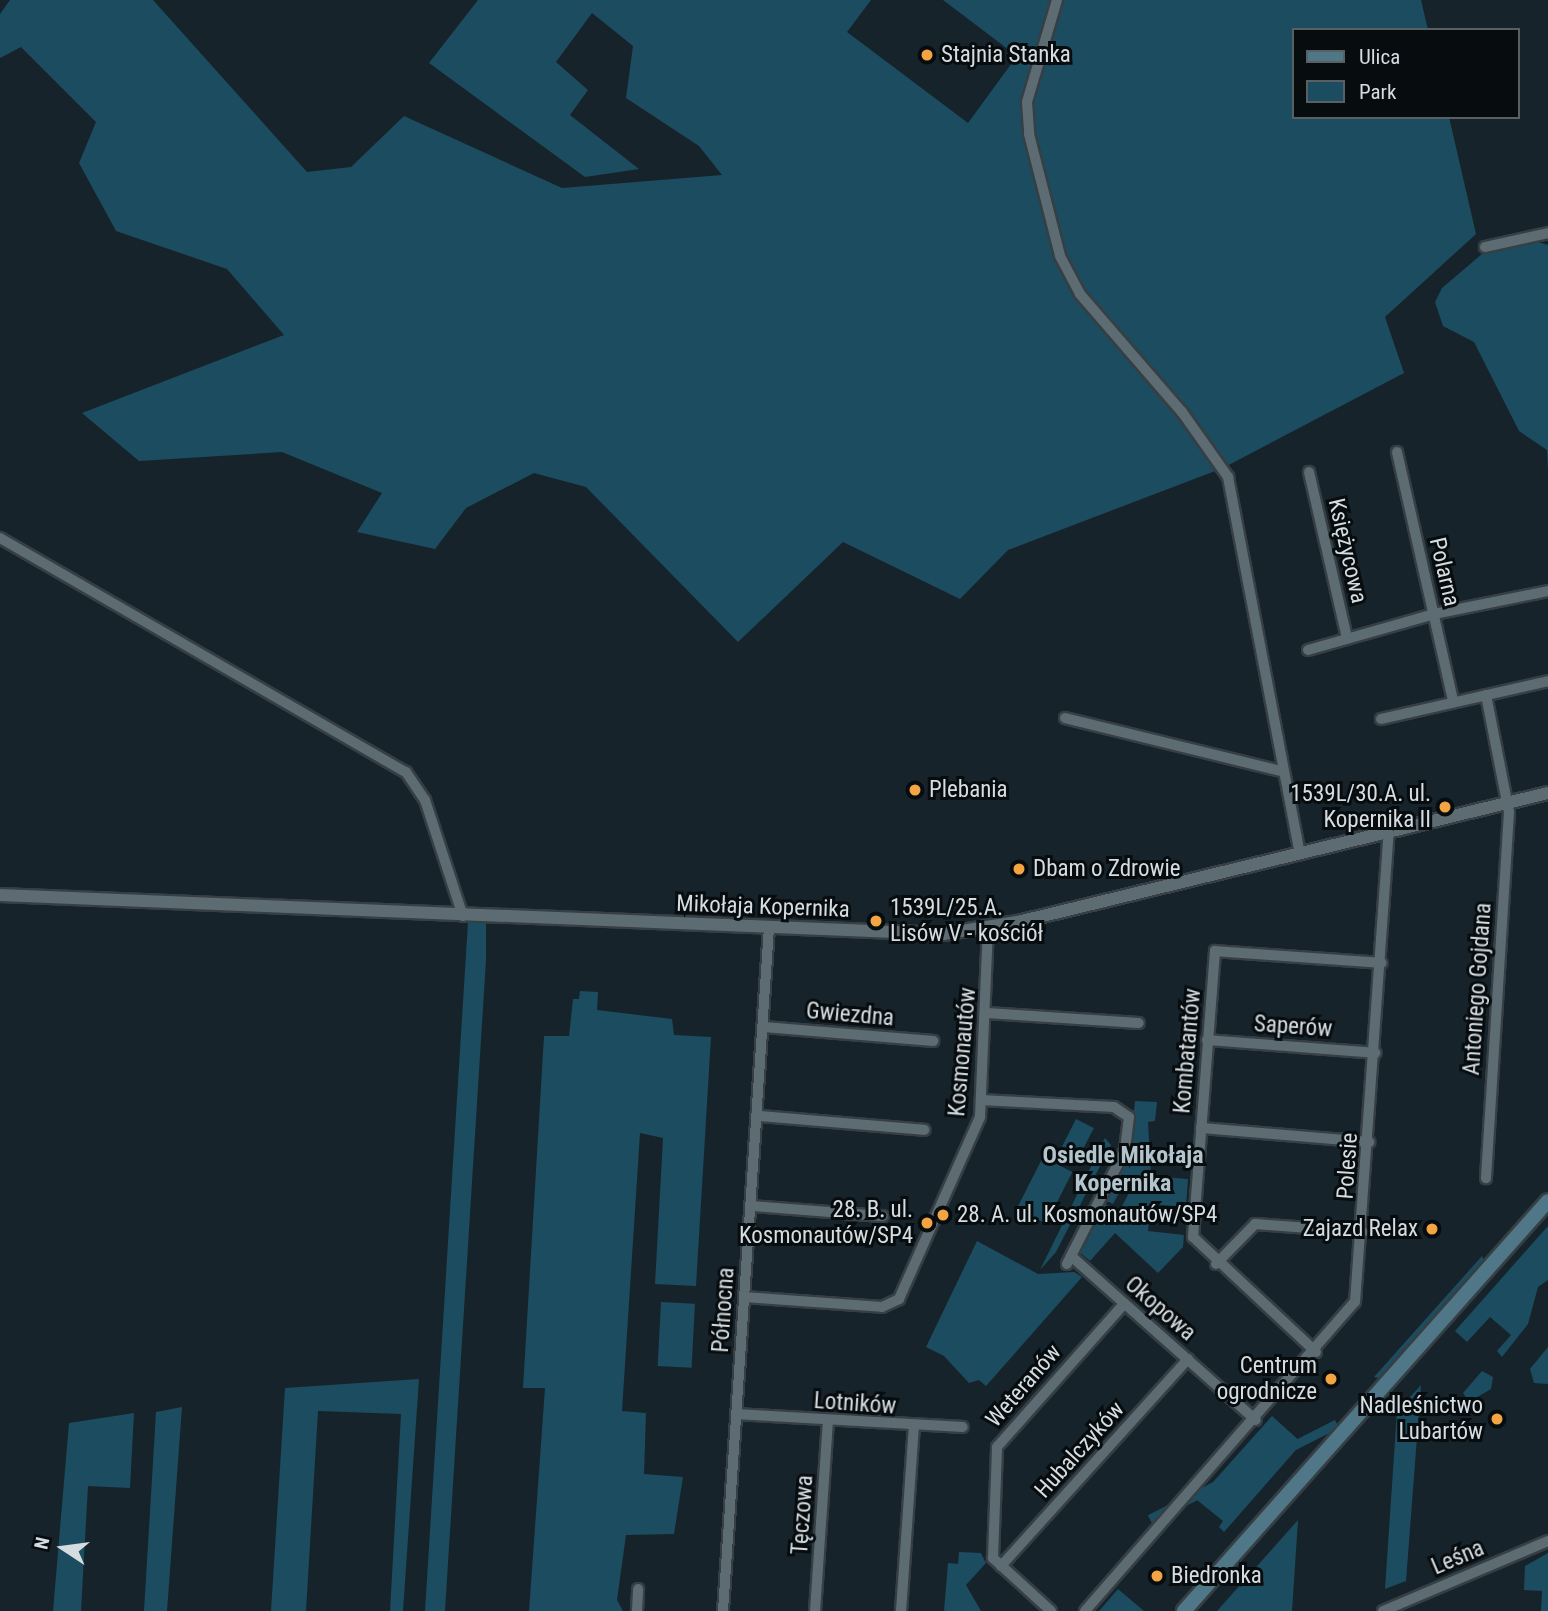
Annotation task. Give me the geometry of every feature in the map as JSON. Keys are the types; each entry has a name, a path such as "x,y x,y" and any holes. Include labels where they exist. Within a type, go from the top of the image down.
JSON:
{"main road":[{"path":"1184,1611 1548,1201"}],"street":[{"path":"1057,0 1027,102 1029,134 1059,256 1080,294 1182,412 1228,477 1281,771 1300,854"},
{"path":"1485,247 1548,233"},
{"name":"Polarna","path":"1397,452 1453,701"},
{"name":"Księżycowa","path":"1309,472 1347,638"},
{"path":"0,538 399,767 421,791 459,896 463,916"},
{"path":"1308,650 1434,614 1548,591"},
{"path":"1381,719 1548,681"},
{"path":"1486,695 1507,803"},
{"path":"1065,718 1281,771"},
{"name":"Mikołaja Kopernika","path":"0,895 930,934 988,929 1548,793"},
{"name":"Antoniego Gojdana","path":"1486,1178 1507,803"},
{"name":"Polesie","path":"1085,1611 1256,1420 1355,1302 1376,1053 1389,832"},
{"name":"Północna","path":"723,1611 759,1116 769,928"},
{"name":"Kosmonautów","path":"744,1297 891,1306 970,1149 981,1100 987,1013 988,929"},
{"name":"Kombatantów","path":"1315,1352 1196,1246 1191,1229 1215,951 1382,963"},
{"path":"987,1013 1139,1023"},
{"name":"Gwiezdna","path":"764,1027 933,1041"},
{"name":"Saperów","path":"1207,1040 1376,1053"},
{"name":"Okopowa","path":"981,1100 1126,1112 1128,1142 1069,1260 1124,1304 1256,1420"},
{"path":"759,1116 924,1130"},
{"path":"1201,1128 1369,1142"},
{"path":"752,1206 883,1216"},
{"path":"1216,1264 1255,1224 1363,1232"},
{"name":"Weteranów","path":"1001,1566 990,1538 1000,1439 1124,1304"},
{"name":"Hubalczyków","path":"1001,1566 1188,1359"},
{"name":"Lotników","path":"736,1415 914,1427 901,1611"},
{"name":"Tęczowa","path":"815,1611 828,1421"},
{"path":"914,1427 963,1427"},
{"name":"Leśna","path":"1383,1611 1548,1541"},
{"path":"1001,1566 1051,1611"},
{"path":"637,1611 638,1589"}],"green space":[{"path":"10,0 153,0 307,172 351,167 404,116 562,188 722,175 699,146 626,98 633,46 592,13 556,62 588,90 570,115 639,169 585,177 429,63 478,0 871,0 847,32 968,123 1017,56 943,0 1421,0 1428,28 1292,28 1292,119 1449,119 1476,234 1385,317 1404,373 1223,468 1008,550 960,599 843,542 738,642 586,487 534,473 466,508 435,549 357,532 382,493 282,452 139,461 82,413 284,335 227,269 116,231 79,163 96,122 21,47 0,58 0,14"},
{"path":"1534,241 1548,245 1548,471 1547,450 1519,431 1474,342 1443,326 1435,302 1442,288 1482,254"},
{"path":"468,922 486,923 486,960 445,1611 425,1611"},
{"path":"580,991 598,992 597,1010 672,1019 674,1035 711,1037 696,1286 655,1284 663,1138 640,1133 622,1411 646,1413 644,1474 683,1477 674,1534 626,1535 617,1600 623,1611 529,1611 545,1388 523,1388 544,1036 569,1036 573,999 579,999"},
{"path":"1135,1101 1157,1102 1155,1121 1148,1122 1151,1176 1188,1179 1186,1207 1150,1204 1148,1231 1184,1235 1183,1247 1158,1273 1115,1233 1090,1261 1078,1251 1102,1202 1119,1212 1135,1181 1127,1178 1113,1204 1103,1199 1130,1149"},
{"path":"1076,1119 1094,1128 1076,1164 1058,1155"},
{"path":"1105,1138 1111,1145 1056,1252 1040,1270"},
{"path":"1043,1157 1072,1172 1046,1224 1017,1209"},
{"path":"1548,1226 1548,1280 1538,1287 1528,1324 1502,1357 1497,1351 1511,1335 1490,1317 1467,1342 1455,1331"},
{"path":"977,1241 1038,1274 1074,1272 1082,1277 986,1386 979,1380 969,1383 944,1356 926,1347"},
{"path":"1482,1256 1485,1263 1383,1379 1374,1377"},
{"path":"661,1302 695,1304 692,1368 658,1366"},
{"path":"1548,1347 1548,1384 1534,1383 1530,1369"},
{"path":"1482,1371 1493,1377 1491,1389 1469,1402 1463,1393"},
{"path":"419,1379 403,1611 390,1611 401,1414 318,1411 306,1611 271,1611 285,1388"},
{"path":"1421,1385 1406,1581 1385,1589 1397,1411"},
{"path":"182,1407 167,1611 144,1611 156,1412"},
{"path":"134,1413 130,1488 88,1486 81,1611 53,1611 69,1423"},
{"path":"1272,1416 1302,1443 1224,1532 1219,1527 1223,1521 1197,1500"},
{"path":"1335,1420 1339,1428 1152,1523 1148,1515"},
{"path":"1298,1520 1292,1611 1217,1611"},
{"path":"959,1552 981,1553 986,1563 966,1585 981,1611 944,1611 948,1563 958,1564"},
{"path":"1548,1553 1548,1611 1541,1611 1542,1591 1524,1590 1525,1566"},
{"path":"1118,1589 1144,1611 1099,1611"}],"place":[{"name":"Stajnia Stanka","path":"927,55"},
{"name":"Plebania","path":"915,790"},
{"name":"1539L/30.A. ul. Kopernika II","path":"1445,807"},
{"name":"Dbam o Zdrowie","path":"1019,869"},
{"name":"1539L/25.A. Lisów V - kościół","path":"876,921"},
{"name":"28. A. ul. Kosmonautów/SP4","path":"943,1215"},
{"name":"28. B. ul. Kosmonautów/SP4","path":"927,1223"},
{"name":"Zajazd Relax","path":"1432,1229"},
{"name":"Centrum ogrodnicze","path":"1331,1379"},
{"name":"Nadleśnictwo Lubartów","path":"1497,1419"},
{"name":"Biedronka","path":"1157,1576"}],"district":[{"name":"Osiedle Mikołaja Kopernika","path":"1123,1170"}]}
